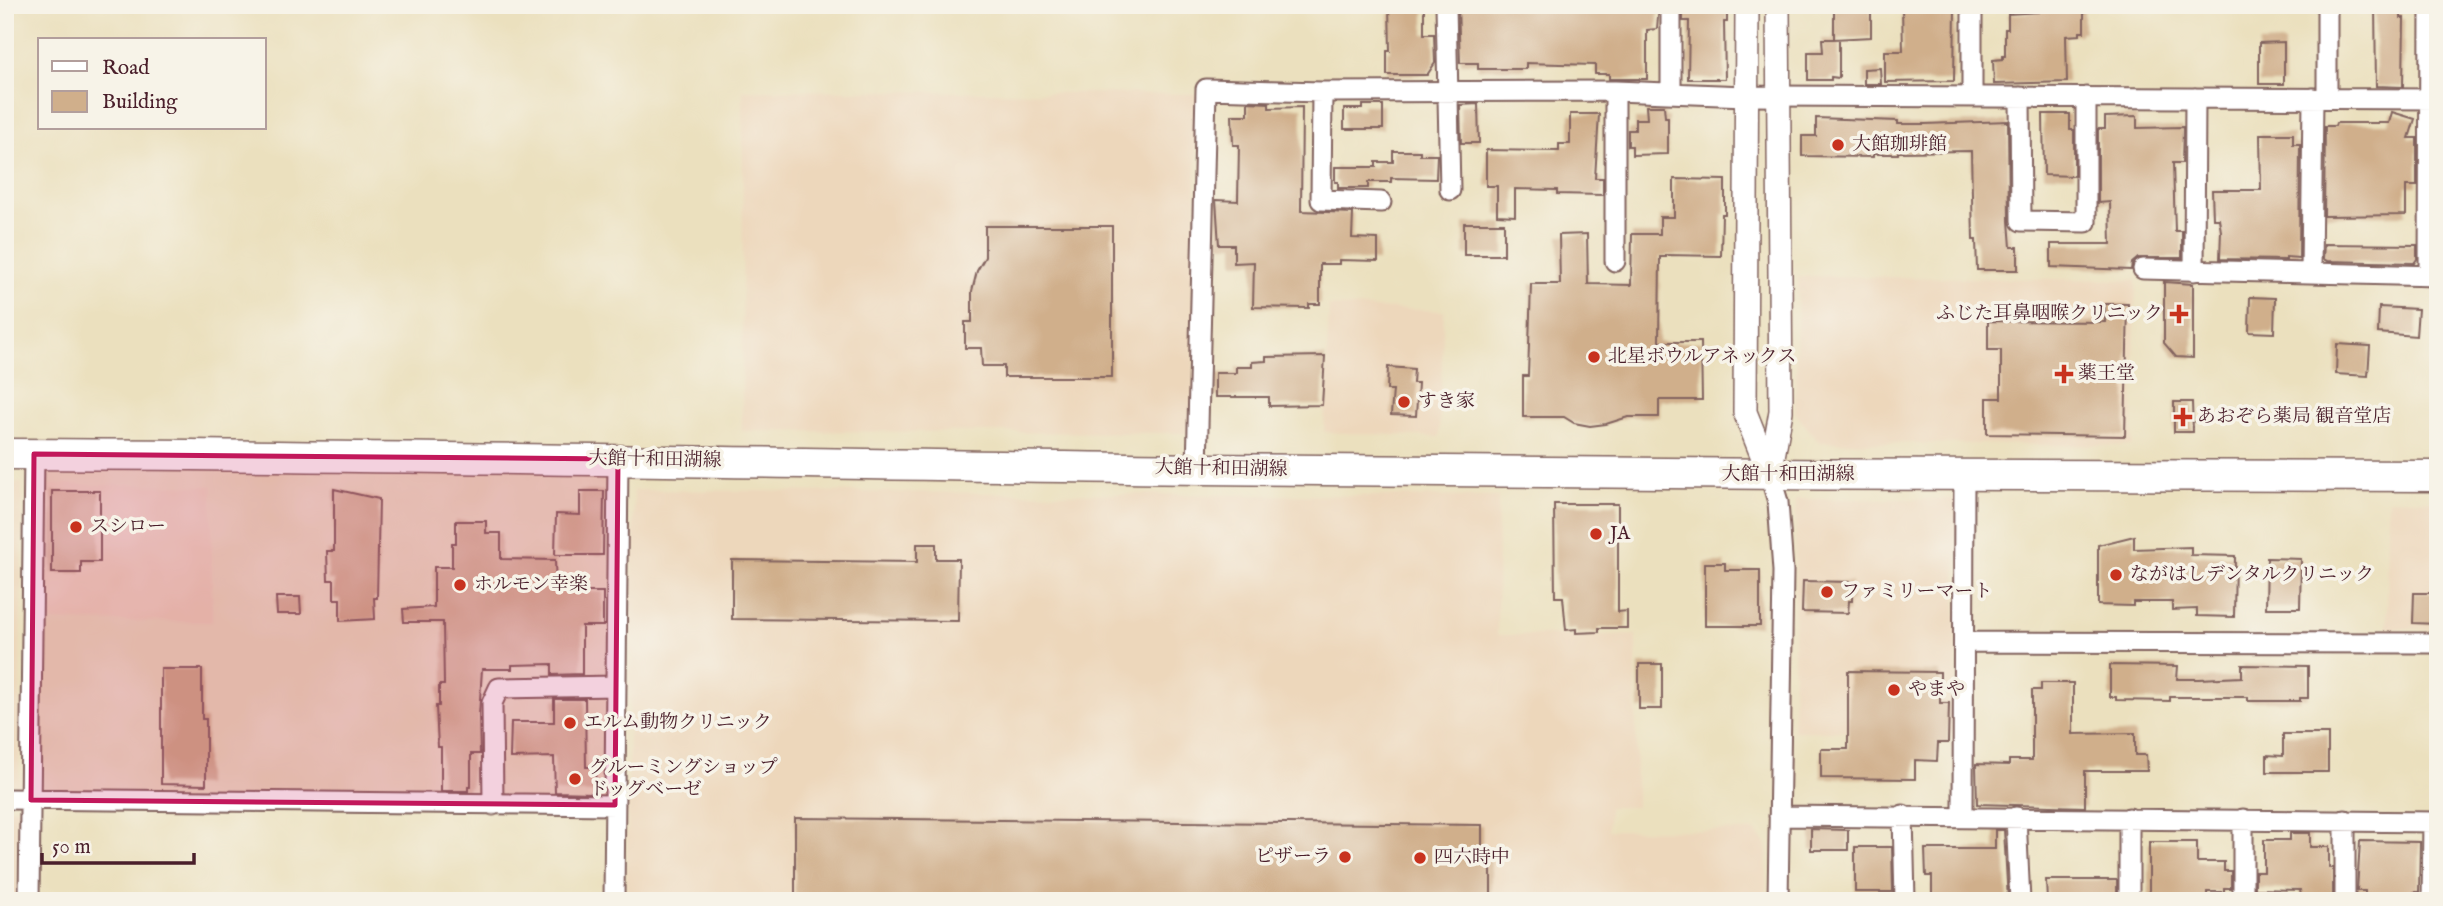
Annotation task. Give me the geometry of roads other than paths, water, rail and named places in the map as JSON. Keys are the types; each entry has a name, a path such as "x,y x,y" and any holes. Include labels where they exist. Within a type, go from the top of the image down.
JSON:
{"main road":[{"name":"大館十和田湖線","path":"20,454 618,459 1770,475 2438,475"}],"street":[{"path":"1446,5 1450,91 1450,190"},
{"path":"1671,5 1671,93"},
{"path":"1746,5 1745,412 1778,502 1783,571 1778,901"},
{"path":"1770,475 1781,411 1777,5"},
{"path":"1972,5 1972,97"},
{"path":"2311,273 2327,5"},
{"path":"2143,269 2433,276 2434,99 2430,5"},
{"path":"1197,469 1206,89 1322,92 1615,91 1746,96 2434,99"},
{"path":"1615,91 1615,261"},
{"path":"1322,92 1321,200 1381,202"},
{"path":"2020,97 2021,221 2086,222 2086,97"},
{"path":"2194,271 2195,98"},
{"path":"20,454 31,800 29,901"},
{"path":"614,901 618,459"},
{"path":"1964,475 1964,816"},
{"path":"1964,642 2438,643"},
{"path":"493,805 492,703 499,688 616,685"},
{"path":"5,799 615,805"},
{"path":"1779,816 1903,815 2435,822 2432,901"},
{"path":"1903,815 1905,901"},
{"path":"2016,817 2020,901"},
{"path":"2129,818 2129,901"},
{"path":"2243,819 2243,901"},
{"path":"2345,820 2345,901"}],"place":[{"name":"大館珈琲館","path":"1838,145"},
{"name":"ふじた耳鼻咽喉クリニック","path":"2179,314"},
{"name":"北星ボウルアネックス","path":"1594,357"},
{"name":"薬王堂","path":"2064,374"},
{"name":"すき家","path":"1404,402"},
{"name":"あおぞら薬局 観音堂店","path":"2183,417"},
{"name":"スシロー","path":"76,527"},
{"name":"JA","path":"1596,534"},
{"name":"ながはしデンタルクリニック","path":"2116,575"},
{"name":"ホルモン幸楽","path":"460,585"},
{"name":"ファミリーマート","path":"1827,592"},
{"name":"やまや","path":"1894,690"},
{"name":"エルム動物クリニック","path":"570,723"},
{"name":"グルーミングショップ ドッグベーゼ","path":"575,779"},
{"name":"ピザーラ","path":"1345,857"},
{"name":"四六時中","path":"1420,858"}]}
